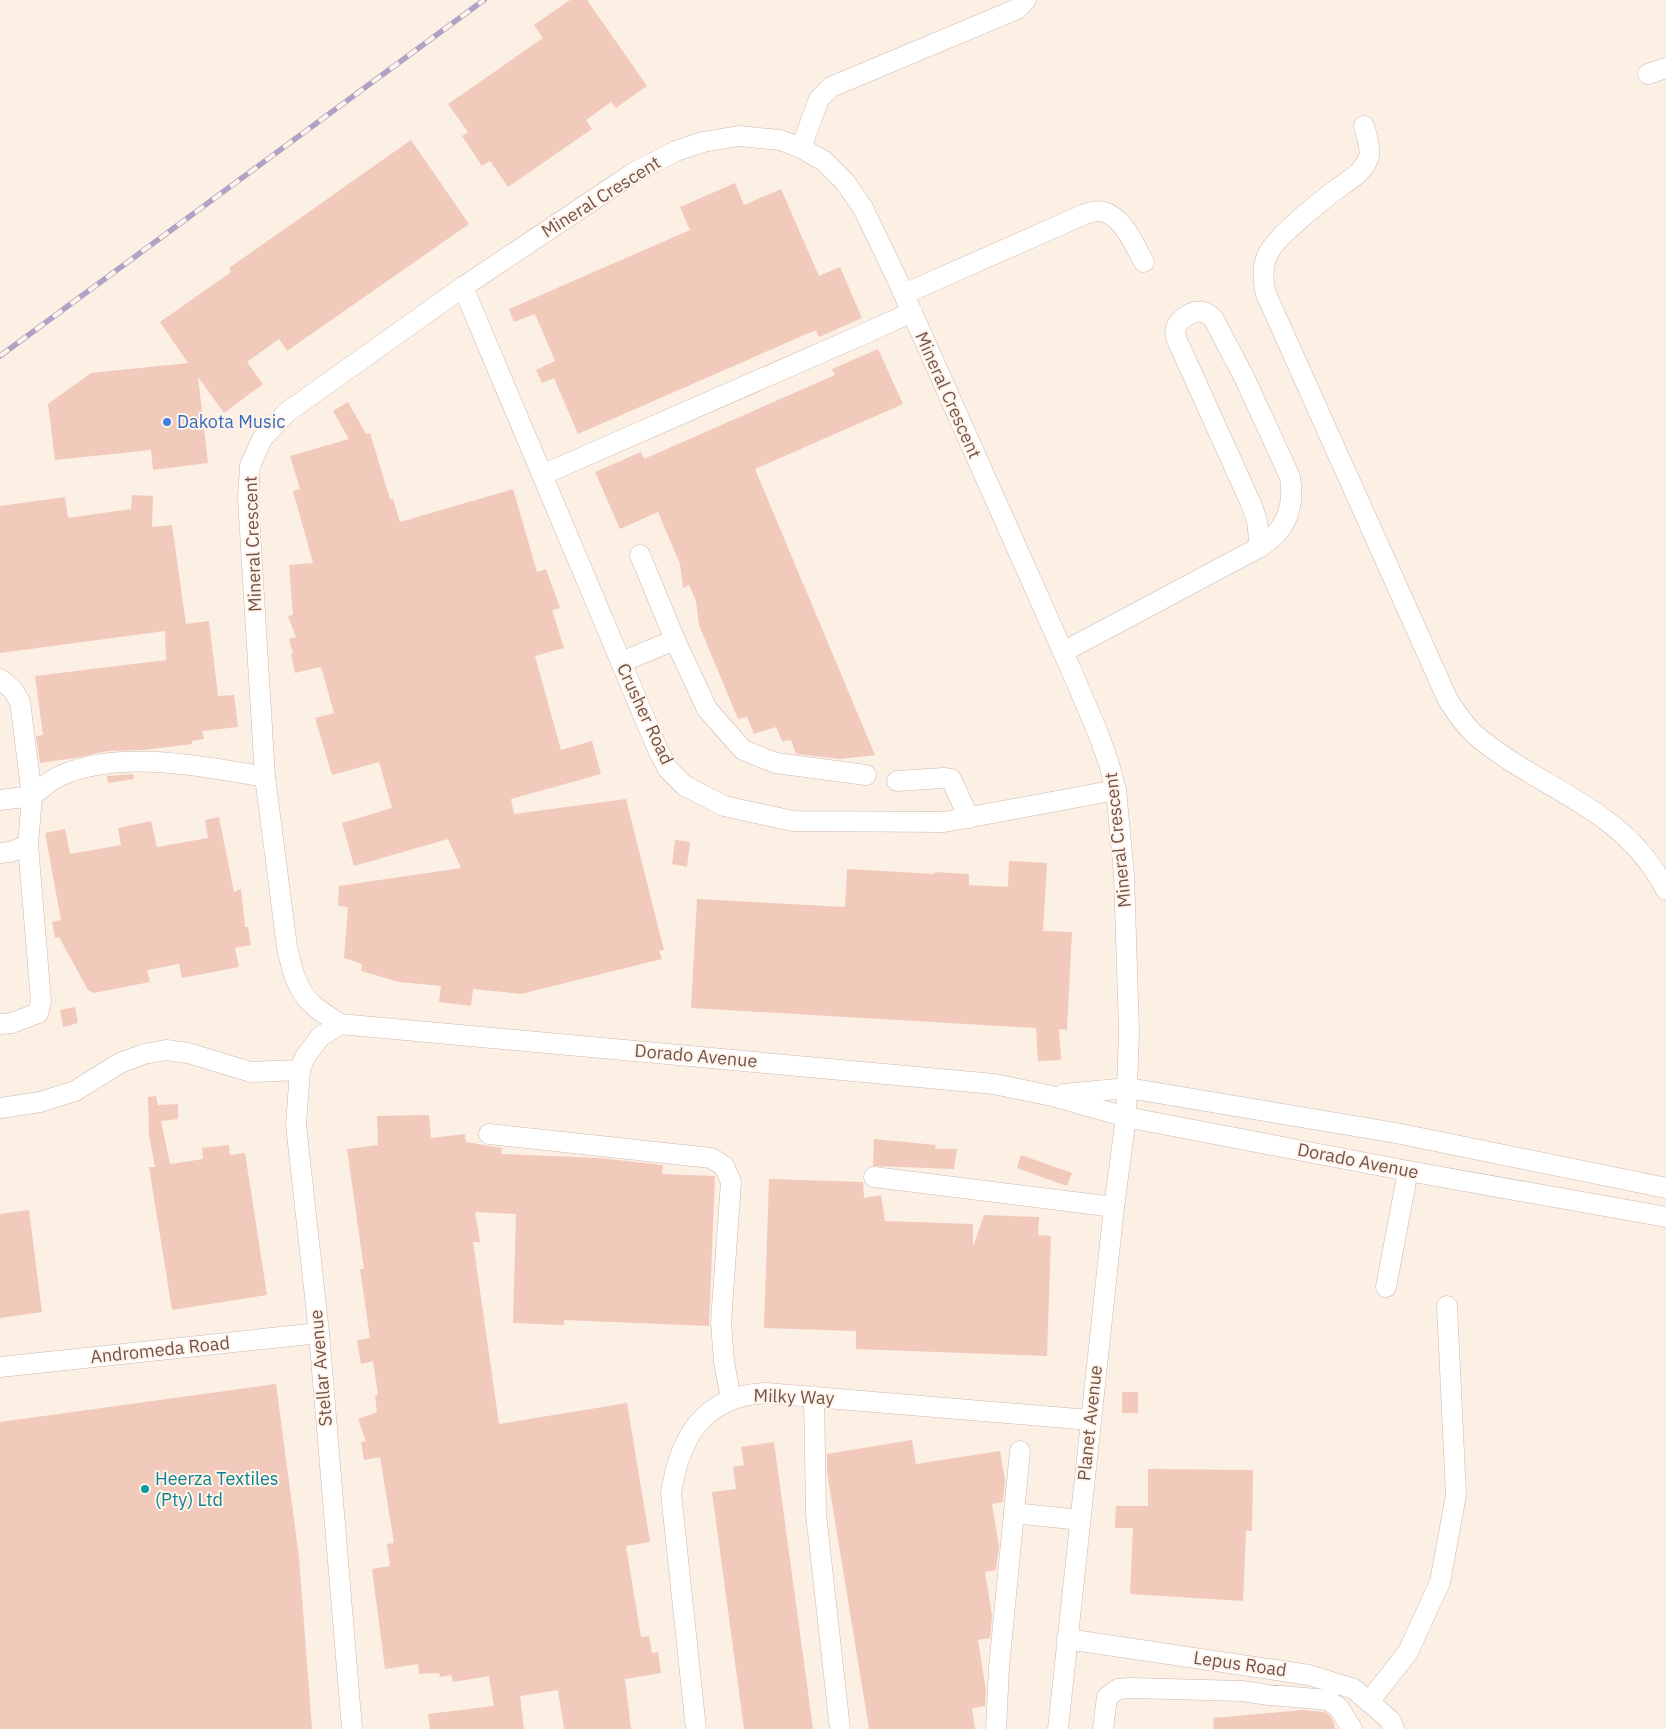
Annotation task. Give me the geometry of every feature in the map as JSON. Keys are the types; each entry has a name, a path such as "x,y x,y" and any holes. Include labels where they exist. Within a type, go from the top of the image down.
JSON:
{"street":[{"path":"801,148 818,99 831,87 1019,3"},
{"path":"1364,126 1370,154 1365,165 1355,176 1277,240 1267,256 1264,268 1266,294 1448,700 1458,716 1472,732 1512,761 1607,821 1637,847 1658,875 1666,890"},
{"name":"Mineral Crescent","path":"340,1024 312,1005 302,991 292,971 287,947 265,778 248,498 250,466 262,439 286,413 463,287 635,172 676,150 703,142 739,136 780,140 801,148 824,161 845,182 863,208 908,303 1063,652 1098,733 1109,764 1116,790 1124,875 1129,1031 1126,1117"},
{"path":"542,475 866,333 908,303 1084,214 1103,211 1112,216 1122,226 1144,262"},
{"name":"Crusher Road","path":"463,287 658,750 668,769 685,786 724,806 793,821 909,823 944,822 1116,790"},
{"path":"1063,652 1260,547 1279,531 1290,507 1290,477 1244,377 1213,318 1205,312 1198,311 1180,322 1176,328 1177,340 1252,506 1258,526 1260,547"},
{"path":"640,555 675,640 707,709 743,750 776,763 866,775"},
{"path":"621,662 675,640"},
{"path":"0,679 13,690 20,702 32,796 28,845 41,1001 38,1013 12,1023 0,1024"},
{"path":"0,800 32,796 59,776 92,765 144,762 207,767 265,778"},
{"path":"897,781 951,779 968,818"},
{"path":"0,853 10,852 28,845"},
{"name":"Stellar Avenue","path":"340,1024 320,1037 305,1057 300,1070 296,1125 319,1333 352,1729"},
{"name":"Dorado Avenue","path":"340,1024 994,1084 1052,1096 1126,1117 1408,1171 1666,1217"},
{"path":"0,1108 40,1102 75,1091 120,1063 144,1054 166,1050 188,1053 251,1072 300,1070"},
{"name":"Dorado Avenue","path":"1052,1096 1128,1088 1396,1133 1666,1188"},
{"name":"Planet Avenue","path":"1058,1729 1090,1420 1126,1117"},
{"path":"489,1134 711,1158 724,1166 731,1182 720,1322 724,1362 731,1399"},
{"path":"1386,1286 1408,1171"},
{"path":"874,1177 1114,1207"},
{"path":"1368,1702 1408,1652 1440,1582 1456,1495 1447,1306"},
{"name":"Andromeda Road","path":"0,1367 319,1333"},
{"name":"Milky Way","path":"696,1729 671,1493 674,1470 689,1435 714,1408 731,1399 748,1394 766,1392 1090,1420"},
{"path":"814,1396 816,1514 840,1729"},
{"path":"996,1729 999,1668 1020,1451"},
{"path":"1014,1513 1080,1520"},
{"name":"Lepus Road","path":"1067,1639 1309,1675 1354,1689 1391,1721 1394,1729"},
{"path":"1103,1729 1107,1697 1118,1689 1130,1688 1242,1691 1328,1700 1339,1708 1352,1729"}],"building":[{"path":"570,0 587,0 647,86 616,108 611,102 586,120 592,129 508,187 490,161 482,166 462,136 468,132 448,104 543,38 534,25"},
{"path":"411,140 469,224 287,351 279,339 247,362 263,384 224,413 198,377 208,463 153,470 151,450 55,460 48,404 91,373 188,363 160,322 231,272 229,268"},
{"path":"735,183 744,205 781,189 819,276 840,267 862,318 819,337 816,330 578,434 554,378 542,383 536,370 555,361 535,314 514,322 509,309 690,230 680,207"},
{"path":"878,349 903,404 755,469 875,755 839,759 796,754 791,740 782,741 776,727 754,734 747,717 738,719 699,625 696,601 689,585 683,588 680,564 658,512 620,529 595,472 641,452 644,459 835,375 832,369"},
{"path":"348,402 366,434 370,433 390,499 393,499 400,522 513,489 537,572 546,569 560,608 552,610 564,648 535,656 561,750 592,741 601,774 511,799 514,814 626,799 664,950 659,951 662,959 521,994 473,989 471,1006 439,1002 441,986 399,982 361,971 362,964 344,958 348,907 338,906 339,886 461,868 448,839 354,866 342,823 392,808 379,762 332,775 315,718 334,713 321,667 295,673 291,654 293,653 289,639 296,637 288,616 293,615 289,565 313,563 293,491 300,489 290,456 349,439 333,411"},
{"path":"132,495 153,496 152,527 172,525 186,624 209,621 218,696 234,695 238,727 202,731 204,739 192,741 192,744 144,750 108,751 40,763 36,736 43,735 35,676 166,660 165,631 0,653 0,506 65,497 68,518 131,509"},
{"path":"133,774 134,779 108,783 107,776"},
{"path":"219,817 234,892 241,889 245,927 248,927 251,945 235,948 239,967 182,978 179,964 147,970 150,982 94,993 88,990 59,937 55,938 52,922 61,920 45,833 65,829 70,854 121,845 118,828 151,821 157,847 208,838 205,820"},
{"path":"675,840 690,842 687,867 672,864"},
{"path":"1009,861 1047,863 1043,931 1072,932 1067,1030 1059,1029 1061,1060 1038,1061 1036,1028 691,1008 697,899 845,907 847,869 969,874 969,885 1008,887"},
{"path":"75,1007 78,1023 63,1027 60,1010"},
{"path":"156,1096 158,1105 178,1104 178,1119 161,1121 170,1164 203,1159 202,1148 229,1145 230,1155 245,1153 267,1295 172,1310 149,1167 155,1167 149,1136 148,1097"},
{"path":"429,1115 431,1138 465,1134 466,1142 502,1148 501,1154 599,1158 663,1165 662,1174 715,1176 709,1326 564,1320 564,1325 513,1323 516,1214 475,1212 480,1242 473,1242 499,1424 627,1403 650,1542 626,1546 641,1637 649,1636 652,1653 658,1652 661,1673 625,1679 631,1729 564,1729 558,1690 520,1696 524,1729 430,1729 428,1714 494,1706 489,1676 453,1682 451,1675 440,1677 439,1673 419,1674 418,1664 385,1669 372,1569 390,1566 387,1544 394,1543 380,1457 364,1460 361,1442 366,1441 358,1419 377,1412 375,1395 378,1395 373,1361 361,1364 357,1340 370,1338 360,1269 364,1269 347,1149 378,1145 377,1116"},
{"path":"874,1139 936,1145 935,1149 957,1149 954,1169 873,1166"},
{"path":"1021,1155 1072,1173 1067,1186 1017,1168"},
{"path":"769,1179 863,1182 864,1198 881,1195 885,1221 973,1224 973,1247 984,1215 1039,1217 1038,1235 1051,1236 1047,1356 856,1349 856,1331 764,1328"},
{"path":"29,1210 42,1312 0,1318 0,1214"},
{"name":"Heerza Textiles (Pty) Ltd","path":"276,1384 299,1557 312,1729 0,1729 0,1422"},
{"path":"1122,1392 1138,1392 1138,1413 1122,1413"},
{"path":"912,1440 916,1464 1000,1451 1005,1481 1003,1502 992,1504 999,1547 996,1570 985,1572 992,1615 990,1638 978,1640 986,1691 985,1706 972,1708 975,1729 869,1729 827,1472 827,1454"},
{"path":"774,1442 813,1729 744,1729 712,1492 736,1489 733,1467 744,1465 741,1447"},
{"path":"1148,1469 1253,1470 1252,1531 1246,1531 1243,1601 1130,1594 1133,1528 1115,1528 1116,1506 1148,1506"},
{"path":"1302,1710 1324,1712 1330,1716 1335,1729 1214,1729 1213,1718"}],"railway":[{"path":"0,356 484,0"}],"place":[{"name":"Dakota Music","path":"167,422"},
{"name":"Heerza Textiles (Pty) Ltd","path":"145,1489"}]}
